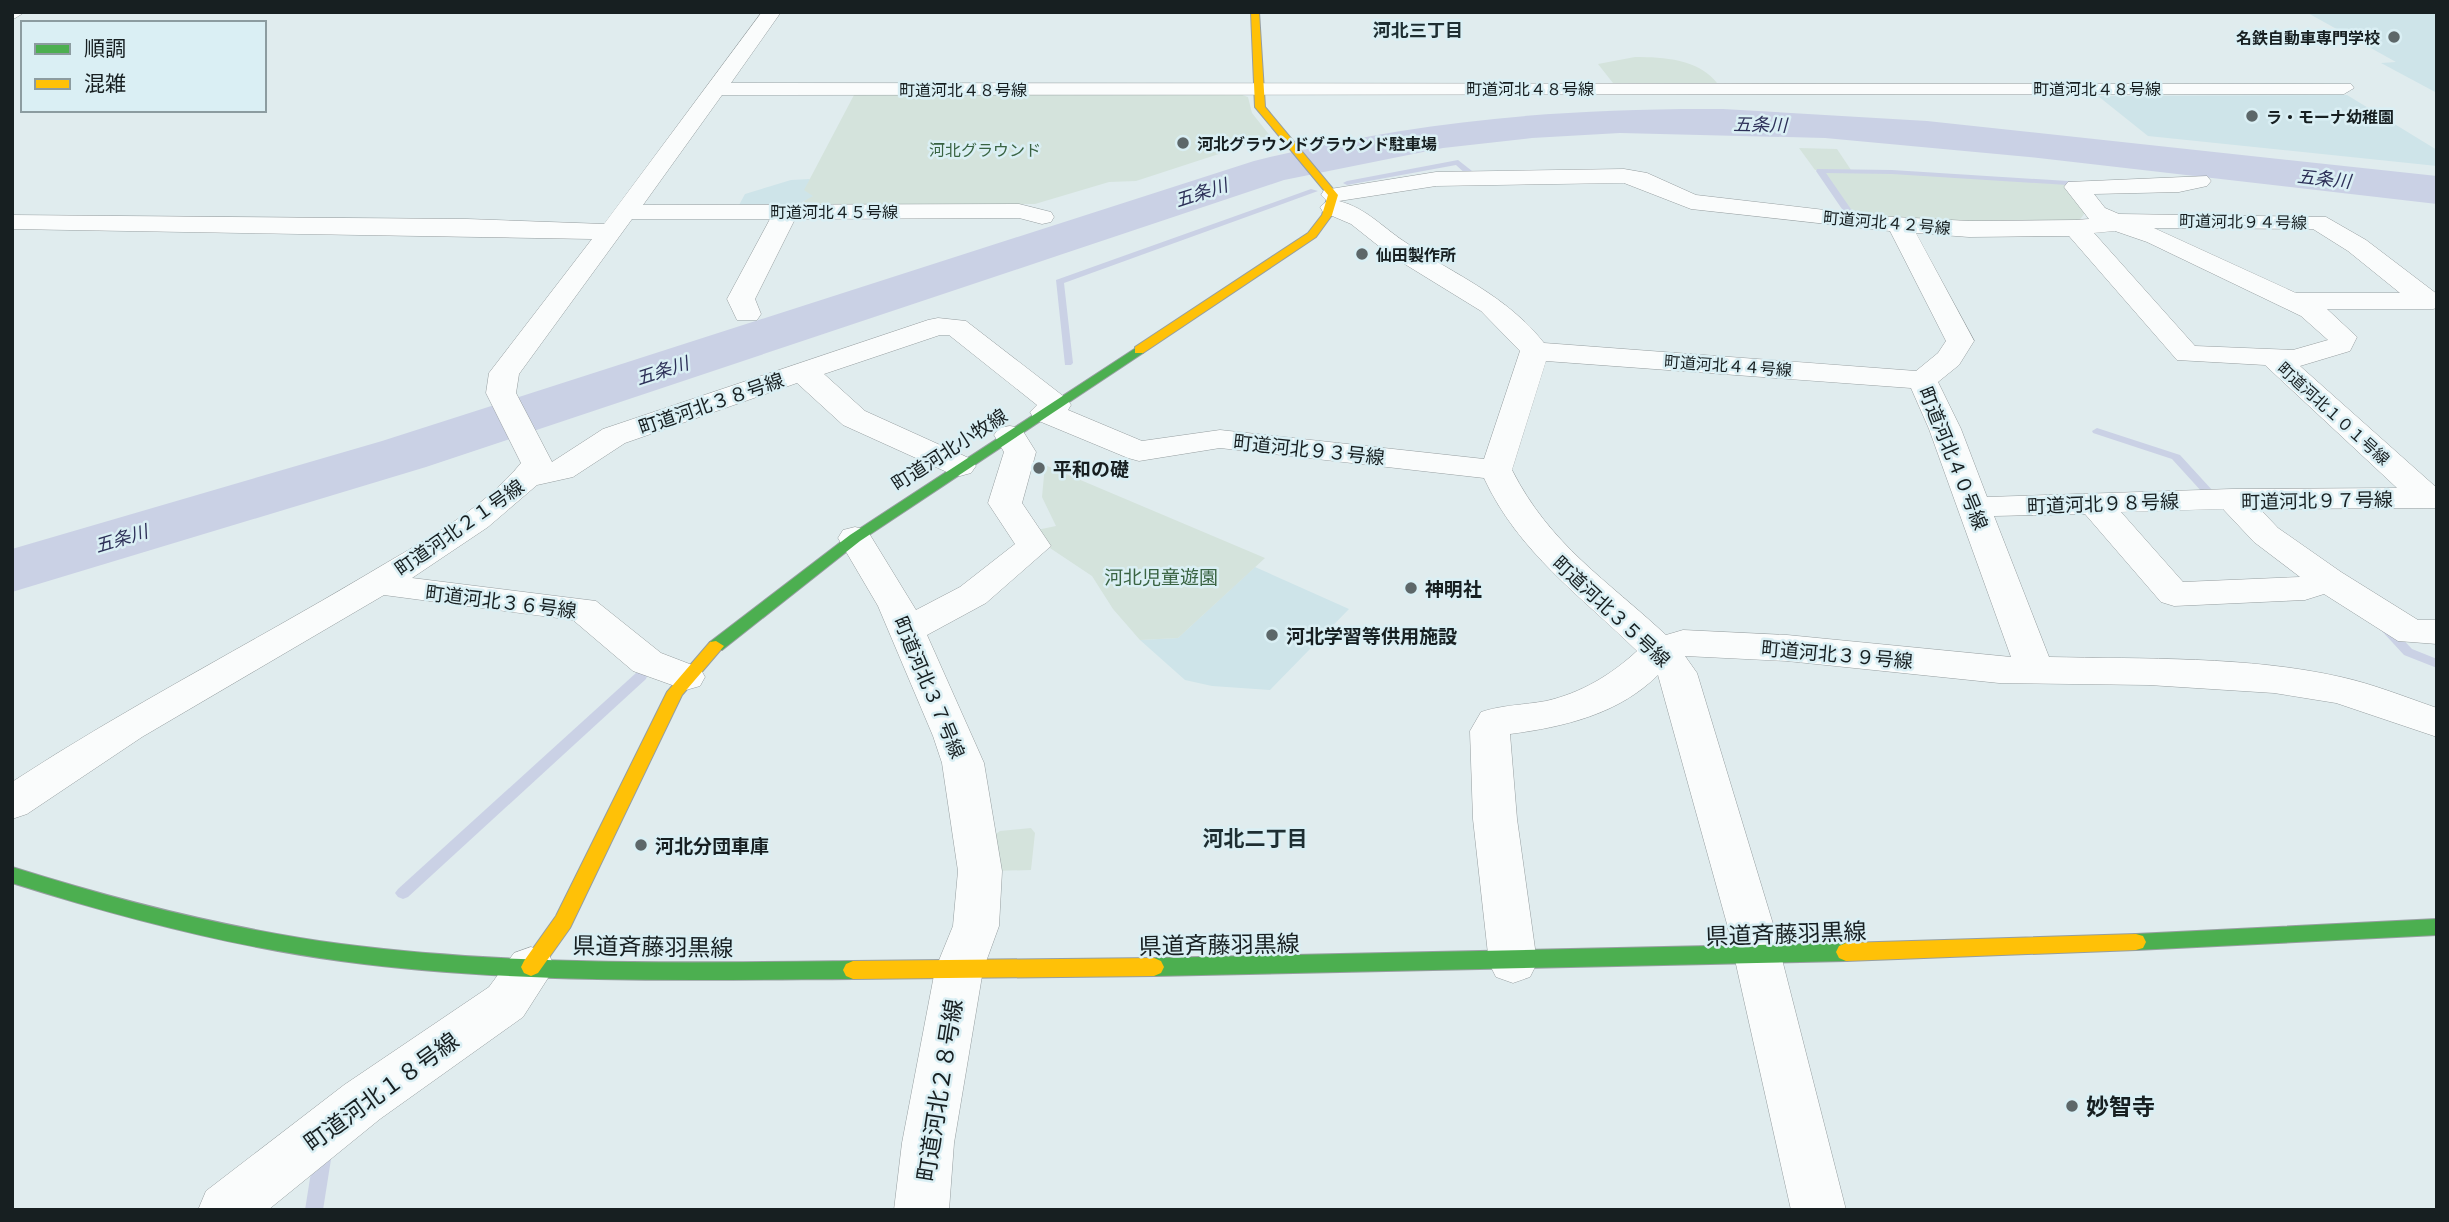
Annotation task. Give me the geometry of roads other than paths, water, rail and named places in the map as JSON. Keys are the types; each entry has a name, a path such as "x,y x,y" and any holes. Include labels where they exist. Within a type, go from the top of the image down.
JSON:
{"street":[{"path":"530,463 501,393 504,373 772,12"},
{"path":"1255,12 1258,88 1263,112 1329,194 1397,249 1459,282 1522,331 1535,351 1496,470"},
{"name":"町道河北４８号線","path":"716,89 2344,88"},
{"name":"町道河北４２号線","path":"1329,194 1436,179 1624,176 1639,178 1690,202 1899,225 1969,229 2076,228 2117,222"},
{"path":"2199,181 2179,185 2076,187 2096,214 2311,310 2343,337 2340,345 2295,359 2275,359"},
{"name":"町道河北小牧線","path":"531,967 563,922 664,709 686,677 746,618 855,538 960,466 1312,235 1329,194"},
{"path":"747,314 741,299 787,211"},
{"name":"町道河北４５号線","path":"12,222 467,227 618,222 787,211 1019,211 1042,217"},
{"name":"町道河北９４号線","path":"2117,222 2126,219 2317,222 2336,228 2357,248 2432,300"},
{"name":"町道河北４０号線","path":"1899,225 1960,341 1948,359 1922,380 1945,429 2035,671"},
{"name":"町道河北１０１号線","path":"2076,228 2187,354 2267,356 2275,359 2432,498"},
{"path":"2291,301 2432,300"},
{"name":"町道河北９３号線","path":"796,374 938,326 956,327 1051,408 1139,451 1220,439 1496,470"},
{"name":"町道河北４４号線","path":"1535,351 1922,380"},
{"name":"町道河北３８号線","path":"530,463 562,470 614,436 796,374 810,377 854,418 960,466"},
{"path":"907,630 972,595 1034,546 1006,503 1020,452 1010,435"},
{"name":"町道河北２１号線","path":"12,803 125,729 380,582 507,498 530,463"},
{"name":"町道河北３５号線","path":"1496,470 1516,512 1533,535 1561,564 1661,650 1678,673 1756,957 1819,1210"},
{"name":"町道河北９７号線","path":"2232,499 2432,498"},
{"name":"町道河北９７号線","path":"2232,499 2266,535 2328,580 2411,632 2437,632"},
{"name":"町道河北９８号線","path":"1974,508 2232,499"},
{"path":"2095,504 2174,594 2305,588 2328,580"},
{"name":"町道河北３７号線","path":"855,538 897,606 962,763 980,870 981,900 976,926 959,970"},
{"name":"町道河北３６号線","path":"380,582 399,588 583,610 647,662 686,677"},
{"name":"町道河北３９号線","path":"1661,650 1683,643 1787,648 2035,671 2149,672 2284,681 2340,690 2437,723"},
{"path":"1513,962 1495,819 1490,731 1495,722 1547,715 1596,701 1633,677 1661,650"},
{"name":"県道斉藤羽黒線","path":"12,875 122,908 218,931 358,954 531,967 959,970 1756,957 2159,943 2437,927"},
{"name":"町道河北１８号線","path":"225,1210 362,1102 506,1002 531,967"},
{"name":"町道河北２８号線","path":"921,1210 928,1143 959,970"}],"waterway":[{"name":"五条川","path":"12,571 404,454 1270,170 1443,136 1532,126 1620,121 1723,121 1825,126 2029,144 2437,190"},
{"path":"2162,159 2162,169"},
{"path":"1347,183 1458,162 1470,173 1485,173"},
{"path":"1837,213 1851,215 1820,171 1892,172 2084,184"},
{"path":"1068,363 1059,282 1314,191"},
{"path":"2097,431 2176,457 2217,502"},
{"path":"2387,630 2408,652 2437,664"},
{"path":"403,893 641,676"},
{"path":"314,1210 323,1153"}],"place":[{"name":"名鉄自動車専門学校","path":"2394,37"},
{"name":"ラ・モーナ幼稚園","path":"2252,116"},
{"name":"河北グラウンドグラウンド駐車場","path":"1183,143"},
{"name":"仙田製作所","path":"1362,254"},
{"name":"平和の礎","path":"1039,468"},
{"name":"神明社","path":"1411,588"},
{"name":"河北学習等供用施設","path":"1272,635"},
{"name":"河北分団車庫","path":"641,845"},
{"name":"妙智寺","path":"2072,1106"}],"district":[{"name":"河北三丁目","path":"1418,30"},
{"name":"河北二丁目","path":"1255,837"}],"park label":[{"name":"河北グラウンド","path":"985,149"},
{"name":"河北児童遊園","path":"1161,576"}]}
